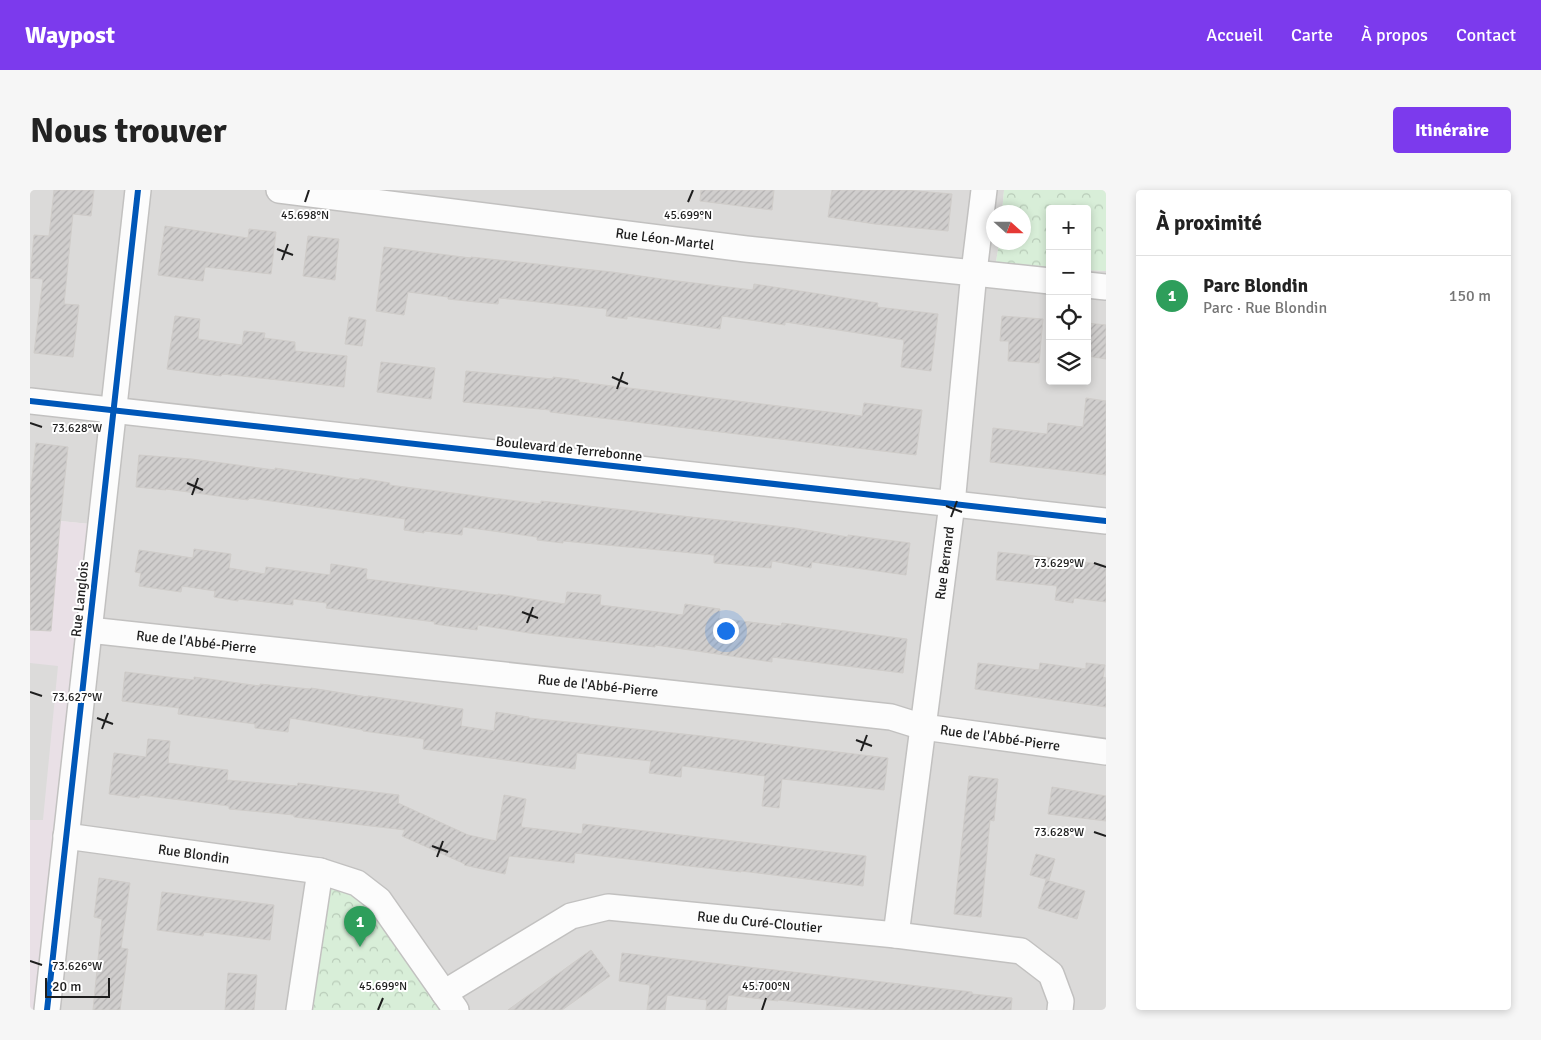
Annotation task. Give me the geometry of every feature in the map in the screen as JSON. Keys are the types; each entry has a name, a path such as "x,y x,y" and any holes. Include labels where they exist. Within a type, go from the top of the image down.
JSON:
{"street":[{"name":"Rue Langlois","path":"47,1010 138,190"},
{"name":"Rue Léon-Martel","path":"280,190 746,249 1046,281"},
{"name":"Rue Bernard","path":"896,935 952,504 974,272 984,190"},
{"path":"1091,285 1106,287"},
{"name":"Boulevard de Terrebonne","path":"30,401 1106,521"},
{"name":"Rue de l'Abbé-Pierre","path":"89,630 891,717 923,727 1106,752"},
{"name":"Rue Blondin","path":"66,836 320,871 357,884 379,900 450,1002"},
{"path":"299,1010 320,871"},
{"name":"Rue du Curé-Cloutier","path":"450,1002 571,916 608,907 896,935 1021,951 1051,974 1062,1001 1060,1010"}],"shaded area":[{"path":"30,190 1004,190 1003,205 986,205 986,250 998,250 996,262 1046,267 1046,385 1091,385 1091,270 1106,271 1106,1010 47,1010 100,525 30,518"},
{"path":"30,518 101,525 47,1010 30,1010"},
{"path":"30,663 58,666 43,820 30,820"}],"green space":[{"path":"1004,190 1106,190 1106,271 1091,270 1091,205 1046,205 1046,267 996,262 998,250 1031,250 1031,205 1003,205"},
{"path":"320,871 357,883 456,1010 299,1010"}],"building":[{"path":"54,190 94,190 91,216 73,214 64,304 79,305 73,357 34,353 43,279 30,278 34,235 49,236"},
{"path":"701,190 774,190 772,210 700,201"},
{"path":"832,190 906,190 952,194 948,231 875,224 828,217"},
{"path":"165,226 248,238 249,229 276,232 271,274 205,267 203,281 158,275"},
{"path":"308,236 339,239 335,280 303,276"},
{"path":"384,247 612,272 753,290 754,284 878,303 877,307 938,314 931,371 901,367 904,340 785,322 785,325 722,316 720,329 627,316 627,319 606,316 607,309 499,298 498,304 448,299 448,297 408,292 404,315 376,311"},
{"path":"175,316 200,319 198,339 242,345 244,331 265,333 264,338 295,342 295,351 347,356 344,387 222,374 221,376 167,369"},
{"path":"1002,316 1043,319 1039,363 1008,361 1009,341 1000,341"},
{"path":"349,317 366,320 362,346 345,344"},
{"path":"1091,323 1106,325 1106,359 1091,357"},
{"path":"381,362 435,368 431,399 377,392"},
{"path":"466,371 553,379 553,377 579,380 579,382 862,416 864,403 922,410 916,455 550,412 550,410 463,402"},
{"path":"1086,398 1106,401 1106,475 990,462 993,428 1047,434 1048,423 1083,427"},
{"path":"36,443 68,447 51,631 30,630 30,494"},
{"path":"139,455 192,459 275,470 275,468 359,480 360,478 390,483 389,485 541,504 541,501 795,528 848,537 848,535 910,543 906,575 812,562 811,568 772,561 771,568 714,563 714,555 563,541 563,543 537,540 537,537 463,527 462,535 404,530 405,519 249,498 248,500 136,487"},
{"path":"194,549 231,554 229,568 265,574 266,567 330,575 331,564 367,569 366,579 498,594 565,604 567,592 601,595 600,605 683,615 685,604 720,609 719,618 781,626 782,623 907,639 903,673 772,657 772,662 655,645 655,647 529,633 478,625 477,630 434,624 435,622 326,608 327,603 293,599 293,605 238,599 238,601 214,597 215,591 182,586 181,592 139,586 141,573 135,572 139,550 193,558"},
{"path":"998,552 1106,565 1106,602 1074,598 1073,603 1055,600 1057,586 996,580"},
{"path":"978,663 1039,670 1040,663 1086,669 1086,663 1105,665 1103,677 1106,678 1106,707 975,689"},
{"path":"125,672 194,680 194,677 260,686 260,684 311,688 463,709 461,726 494,731 496,712 529,718 888,758 884,790 782,779 779,808 762,806 765,776 682,766 681,777 649,773 651,761 577,753 575,769 542,765 423,749 424,739 363,731 290,718 288,732 255,728 255,724 178,714 179,708 122,701"},
{"path":"148,739 170,741 168,763 228,770 227,780 297,786 298,783 399,795 398,803 468,835 496,841 504,795 526,799 521,827 582,834 583,824 866,856 863,886 575,853 574,863 509,856 505,874 464,865 402,836 405,830 294,817 294,815 229,809 229,806 140,795 139,798 109,794 114,753 146,757"},
{"path":"969,776 998,779 994,821 990,820 981,917 954,914"},
{"path":"1052,787 1106,796 1106,821 1048,814"},
{"path":"1036,854 1055,859 1049,880 1030,875"},
{"path":"99,878 130,883 121,948 128,949 120,1010 93,1010 102,919 94,917"},
{"path":"1046,880 1085,891 1077,919 1038,908"},
{"path":"162,892 274,905 270,940 204,932 203,936 157,930"},
{"path":"591,950 610,976 562,1010 508,1010"},
{"path":"622,953 972,992 972,994 1012,998 1011,1010 873,1010 728,995 726,1010 706,1010 707,1000 667,995 665,1010 647,1010 650,985 619,981"},
{"path":"228,973 257,975 254,1010 225,1010"}],"cycle path":[{"path":"47,1010 138,190"},
{"path":"30,401 1106,521"}],"place":[{"name":"Parc Blondin","path":"360,947"}]}
